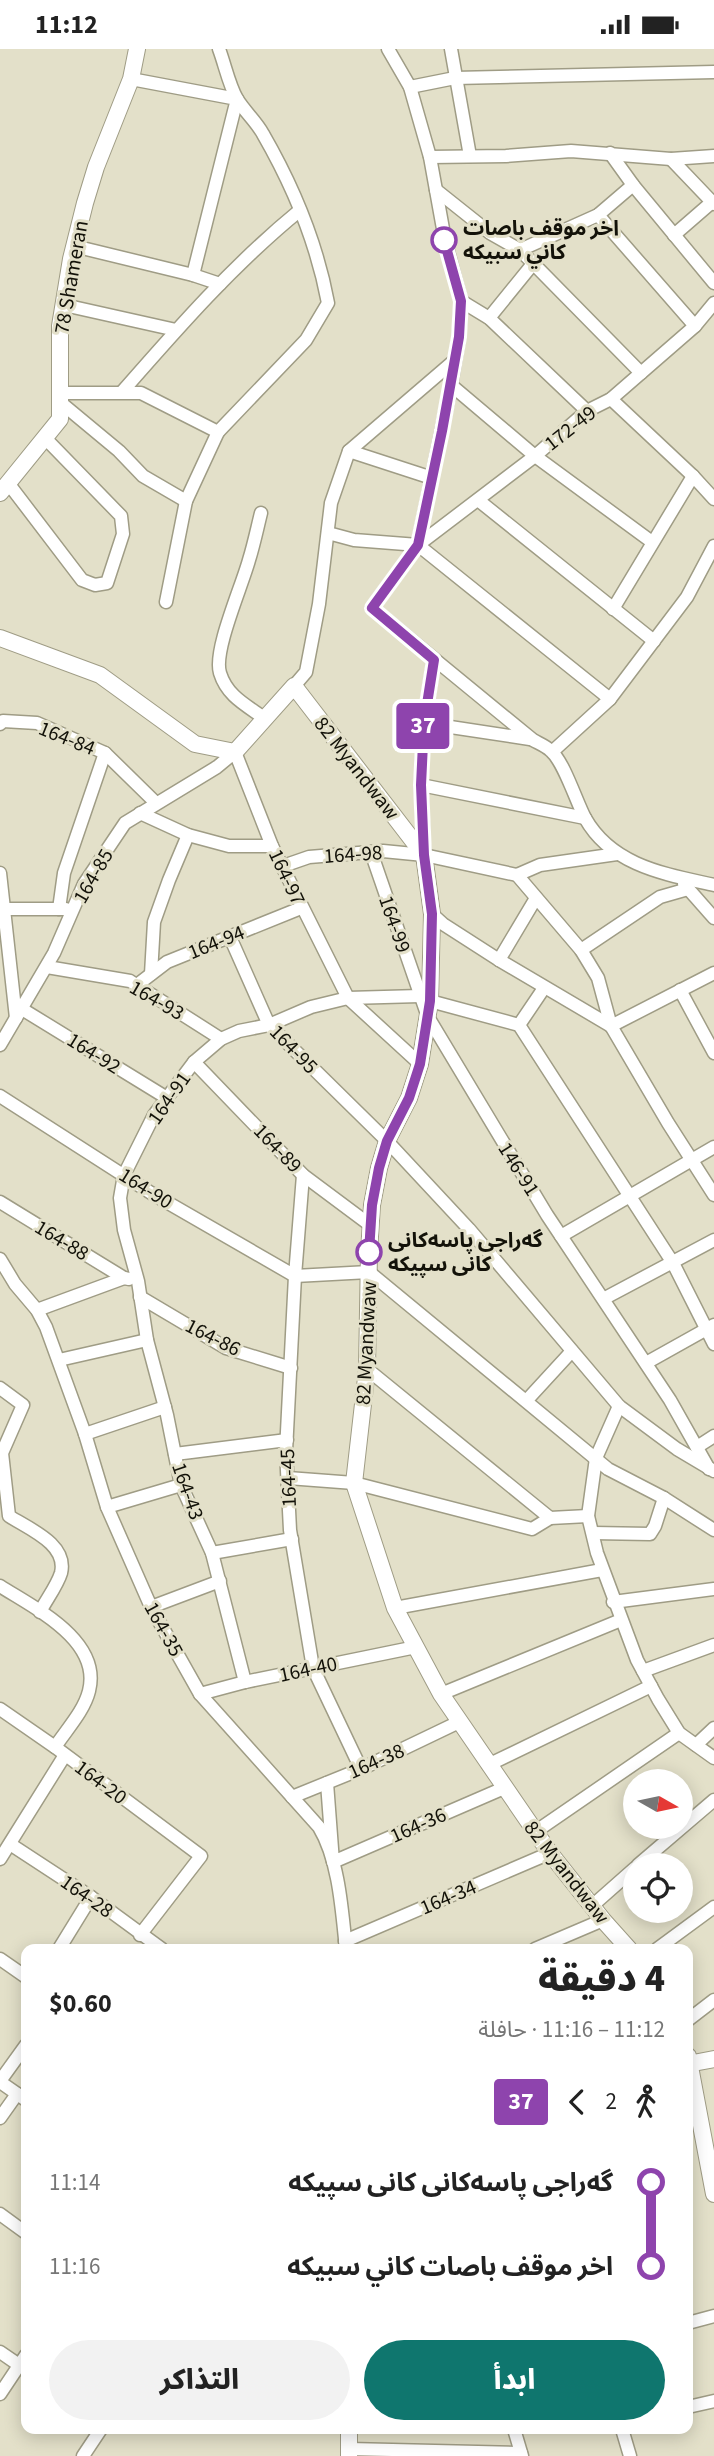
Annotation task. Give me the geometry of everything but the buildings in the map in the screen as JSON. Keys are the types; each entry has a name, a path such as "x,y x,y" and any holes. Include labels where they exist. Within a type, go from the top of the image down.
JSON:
{"street":[{"name":"78 Shameran","path":"4,488 60,419 60,326 75,246 96,167 131,79 137,49"},
{"path":"166,602 186,501 218,432 306,340 328,303 322,269 282,169 262,132 237,99 219,49"},
{"path":"388,49 410,87 430,157 444,240 461,301 459,337 451,385 418,545 372,608 533,740 553,751 585,818 617,854 645,867 714,884"},
{"path":"451,49 470,156"},
{"path":"410,87 455,78 714,72"},
{"path":"131,79 237,99"},
{"path":"193,275 237,99"},
{"path":"430,157 571,151 671,159 714,156"},
{"path":"610,153 714,283"},
{"path":"671,159 713,203 674,235"},
{"path":"520,250 598,215 633,185"},
{"path":"436,190 490,233 520,250 641,373"},
{"path":"122,393 202,300 275,230 299,211"},
{"path":"598,215 695,326"},
{"path":"75,246 220,284"},
{"path":"489,318 532,265"},
{"path":"461,301 489,318 587,411"},
{"name":"172-49","path":"418,545 535,456 587,411 611,399 695,326 714,303"},
{"path":"64,305 176,330"},
{"path":"0,638 100,675 195,744 235,752 306,672 319,604 331,503 349,451 455,360"},
{"path":"451,385 535,456 652,543"},
{"path":"60,398 141,393 218,432"},
{"path":"60,398 143,476 186,501"},
{"path":"611,399 714,499"},
{"path":"4,488 82,580 95,585 107,583 123,534 121,516 45,438"},
{"path":"349,451 432,478"},
{"path":"613,609 693,476"},
{"path":"478,500 654,641"},
{"path":"261,513 250,559 219,657 219,672 230,695 264,718"},
{"path":"328,533 354,540 418,545 610,699"},
{"path":"553,751 610,699 687,597 714,546"},
{"path":"424,855 421,785 424,723 434,660"},
{"name":"82 Myandwaw","path":"295,686 424,855 432,914 420,1064 409,1098 387,1141 379,1168 370,1225 368,1369 354,1483 395,1608 441,1693 550,1853 625,1944"},
{"name":"164-84","path":"0,724 37,723 105,753 156,803"},
{"path":"424,723 533,740"},
{"name":"164-85","path":"0,1045 12,1018 47,967 66,909 125,823 217,767 235,752"},
{"name":"164-97","path":"235,752 271,846 348,998 420,1064"},
{"path":"2,909 66,909 64,873 105,753"},
{"path":"421,785 585,818"},
{"path":"140,813 188,835 229,846 271,846"},
{"name":"164-93","path":"151,975 154,922 188,835"},
{"name":"164-98","path":"283,866 309,857 383,851 424,855 517,875"},
{"name":"164-99","path":"371,852 426,1005"},
{"path":"617,854 540,865 517,875 581,950 598,978 611,1026 690,1160 714,1195"},
{"path":"0,873 12,1018"},
{"path":"679,877 714,918"},
{"path":"581,950 660,897 688,889"},
{"path":"499,961 536,898"},
{"name":"164-94","path":"137,985 167,962 301,908"},
{"path":"432,914 499,961 611,1026"},
{"name":"164-95","path":"230,937 269,1025 387,1141 469,1229 620,1406 677,1449 712,1470"},
{"name":"164-93","path":"47,967 130,982 221,1039"},
{"path":"611,1026 713,976"},
{"path":"519,1025 544,988"},
{"path":"680,990 714,1053"},
{"path":"348,998 426,1005 519,1025 673,1263 710,1327 714,1344"},
{"name":"164-91","path":"140,1297 124,1230 120,1198 124,1175 154,1115 194,1062 221,1039 239,1031 269,1025 311,1007 348,998"},
{"name":"146-91","path":"426,1005 464,1080 712,1470"},
{"name":"164-92","path":"12,1018 167,1098"},
{"name":"164-89","path":"194,1062 303,1175 370,1225"},
{"name":"164-90","path":"0,1096 124,1175 295,1276"},
{"path":"561,1236 714,1147"},
{"name":"164-45","path":"303,1175 287,1440 292,1539 313,1668 361,1769"},
{"name":"164-88","path":"0,1202 124,1278"},
{"path":"604,1299 714,1240"},
{"name":"164-35","path":"0,1259 15,1284 37,1310 59,1360 107,1507 151,1607 201,1694 325,1838 333,1862 346,1944"},
{"path":"295,1276 369,1272 608,1469 664,1498 714,1529"},
{"name":"164-35","path":"0,1275 15,1284"},
{"path":"37,1310 124,1278 138,1280"},
{"name":"164-86","path":"140,1297 226,1348 291,1368"},
{"name":"164-43","path":"140,1297 181,1485 212,1553 246,1682"},
{"path":"646,1363 710,1327"},
{"path":"59,1360 148,1340"},
{"path":"527,1400 572,1351"},
{"path":"368,1369 550,1518"},
{"path":"0,1388 23,1405 1,1453 9,1516 46,1539 57,1549 60,1558 61,1573 40,1612"},
{"path":"620,1406 596,1458 588,1516 602,1570 613,1602 651,1686 679,1733 714,1758"},
{"path":"85,1434 165,1408"},
{"path":"697,1447 714,1436"},
{"path":"175,1454 287,1440"},
{"path":"288,1478 354,1483 532,1529 550,1518 588,1516"},
{"path":"107,1507 181,1485"},
{"path":"593,1533 650,1534 656,1526 664,1498"},
{"path":"212,1553 292,1539"},
{"path":"395,1608 602,1570"},
{"path":"151,1607 220,1581"},
{"path":"0,1586 72,1635 84,1654 91,1678 89,1691 60,1751 0,1859"},
{"path":"613,1602 714,1589"},
{"path":"441,1693 621,1620"},
{"path":"643,1671 714,1645"},
{"name":"164-40","path":"201,1694 246,1682 416,1647"},
{"path":"488,1765 651,1686"},
{"name":"164-20","path":"0,1709 201,1856 140,1935"},
{"name":"164-38","path":"292,1797 361,1769 459,1723"},
{"path":"696,1745 714,1728"},
{"path":"535,1832 679,1733"},
{"path":"327,1783 333,1862"},
{"name":"164-36","path":"333,1862 504,1788"},
{"path":"653,1853 714,1800"},
{"name":"164-28","path":"10,1844 91,1897 155,1944"},
{"name":"164-34","path":"348,1944 550,1853"},
{"path":"592,1906 623,1879"},
{"path":"62,1944 91,1897"},
{"path":"664,1944 714,1907"},
{"path":"547,1944 603,1920"},
{"path":"0,1959 21,1974"},
{"path":"693,2016 714,2000"},
{"path":"21,2052 0,2082 21,2096"},
{"path":"693,2061 714,2059"},
{"path":"693,2087 714,2194"},
{"path":"0,2118 21,2098"},
{"path":"0,2214 21,2229"},
{"path":"693,2322 714,2316"},
{"path":"0,2352 21,2359"},
{"path":"0,2394 21,2363"},
{"path":"693,2406 714,2401"},
{"path":"83,2456 97,2434"},
{"path":"349,2434 349,2452 521,2454 515,2434"},
{"path":"623,2434 630,2456"}],"bus line":[{"name":"37","path":"369,1252 372,1205 379,1168 387,1141 409,1098 420,1064 430,1001 432,914 424,855 421,785 424,723 434,660 372,608 418,545 442,431 459,337 461,301 444,240"}],"place":[{"name":"اخر موقف باصات كاني سبيكه","path":"444,240"},
{"name":"گەراجی پاسەکانی کانی سپیکە","path":"369,1252"}]}
